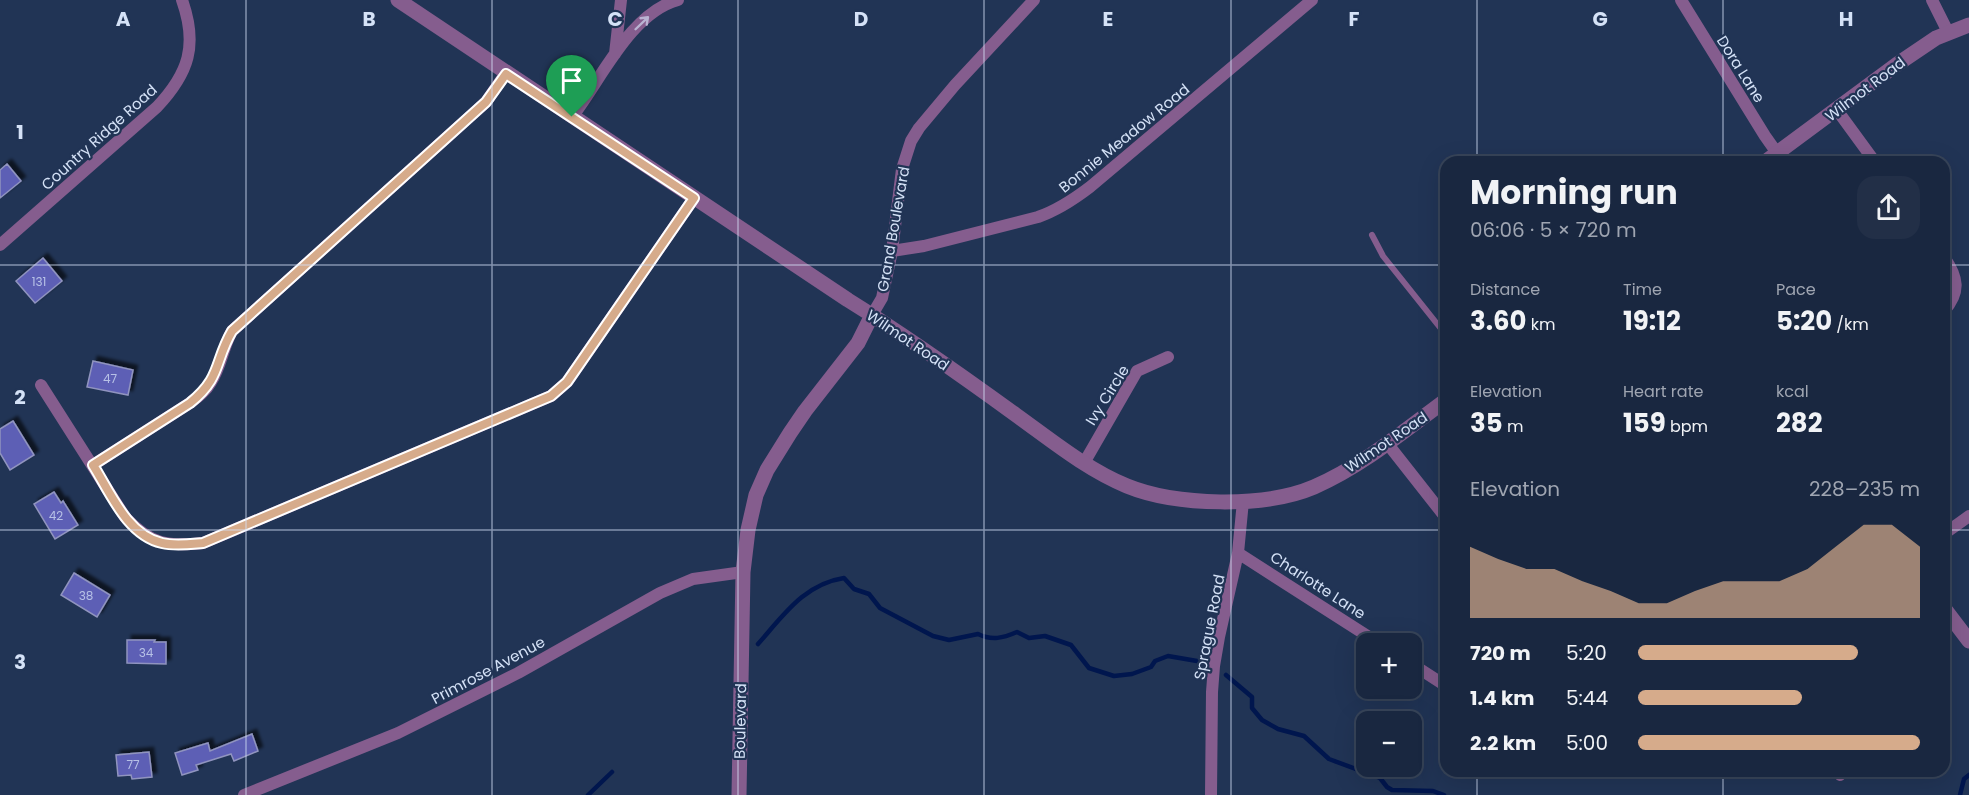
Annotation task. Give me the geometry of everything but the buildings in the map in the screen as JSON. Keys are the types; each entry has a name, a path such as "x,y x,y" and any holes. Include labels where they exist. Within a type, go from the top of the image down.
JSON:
{"street":[{"name":"Country Ridge Road","path":"0,245 157,107 173,90 187,61 190,45 190,28 182,0"},
{"name":"Wilmot Road","path":"398,0 506,74 896,329 1084,463 1128,486 1152,494 1191,500 1243,501 1280,497 1314,487 1363,460 1440,404"},
{"path":"614,55 621,0"},
{"path":"572,117 614,55 647,18 657,10 678,0"},
{"name":"Grand Boulevard","path":"741,647 743,572 748,530 756,495 767,470 805,411 858,343 882,298 892,251 903,169 911,141 955,85 1034,0"},
{"name":"Bonnie Meadow Road","path":"892,251 924,246 1056,211 1099,180 1312,0"},
{"name":"Dora Lane","path":"1681,0 1764,136 1770,156"},
{"path":"1932,0 1948,32"},
{"name":"Wilmot Road","path":"1774,156 1896,65 1948,32 1969,25"},
{"path":"93,465 203,393 216,373 226,340 232,331 486,102 506,74"},
{"path":"1837,110 1871,156"},
{"path":"41,385 125,517 148,538 161,543 177,545 203,543 551,396 567,382 694,198"},
{"path":"1950,267 1956,286 1955,295 1950,304"},
{"name":"Ivy Circle","path":"1084,463 1137,371 1168,357"},
{"path":"1387,443 1440,510"},
{"name":"Sprague Road","path":"1211,795 1214,666 1238,553 1243,501"},
{"path":"1950,530 1969,516"},
{"name":"Charlotte Lane","path":"1238,553 1363,633"},
{"name":"Primrose Avenue","path":"244,795 398,733 518,673 660,593 693,579 743,572"},
{"path":"1950,616 1969,641"},
{"name":"Boulevard","path":"739,795 741,647"},
{"path":"1422,670 1440,682"}],"lane":[{"path":"1372,235 1383,256 1440,327"}],"waterway":[{"path":"758,644 786,612 806,594 830,581 844,578 854,589 869,594 880,608 933,636 949,640 978,634 998,638 1017,632 1029,638 1045,636 1071,645 1089,668 1114,676 1132,674 1151,667 1155,661 1168,656 1197,661"},
{"path":"1226,675 1252,697 1252,708 1262,720 1278,729 1304,736 1329,759 1380,778 1392,790 1433,791 1444,795"},
{"path":"588,795 612,772"},
{"path":"1960,795 1964,779 1969,775"}],"route":[{"path":"506,74 572,117 694,198 560,389 551,396 203,543 177,545 161,543 148,538 125,517 93,465 203,393 216,373 226,340 232,331 486,102 506,74"}]}
